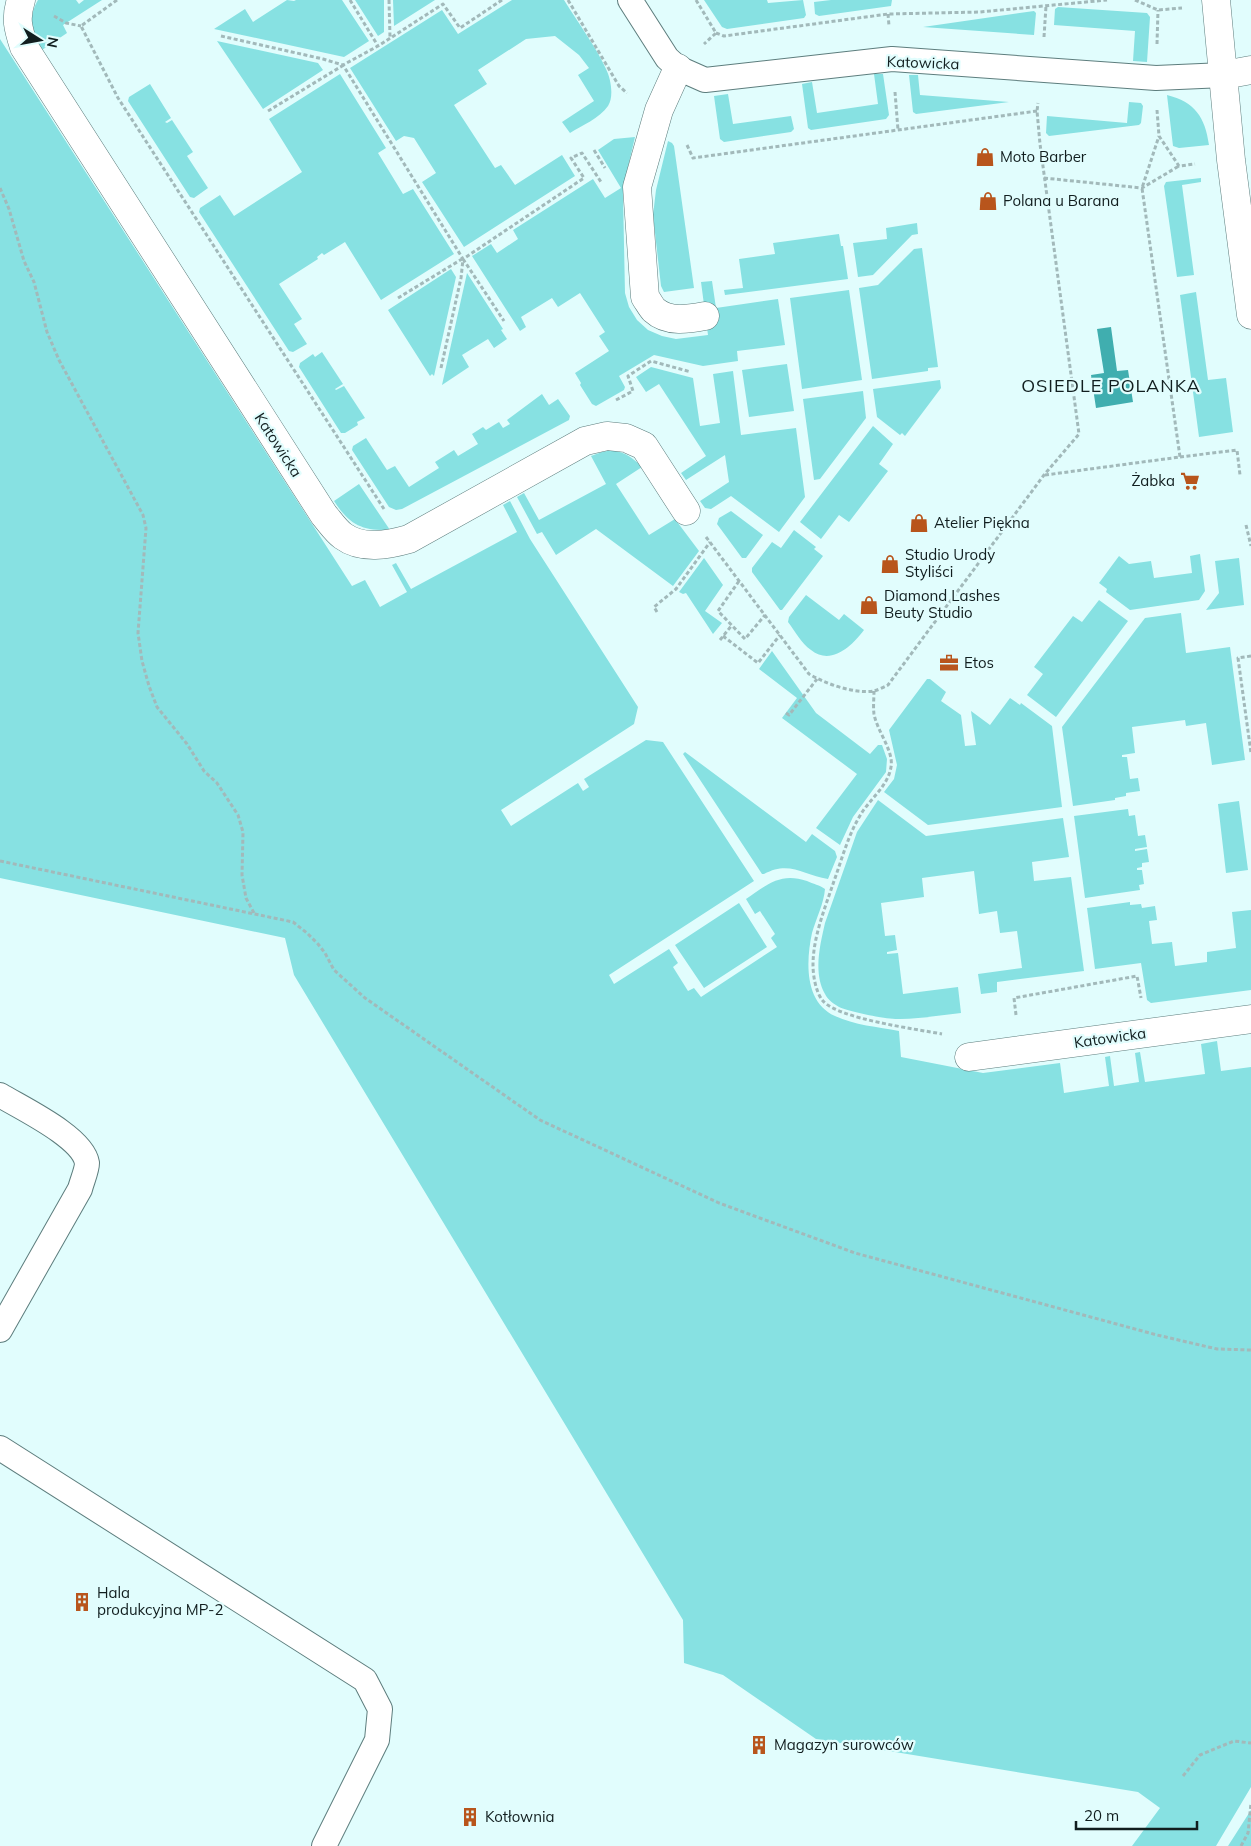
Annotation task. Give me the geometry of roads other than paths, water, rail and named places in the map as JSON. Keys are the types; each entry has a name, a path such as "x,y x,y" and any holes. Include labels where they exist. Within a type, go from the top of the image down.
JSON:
{"street":[{"name":"Katowicka","path":"22,0 17,24 24,47 324,515 343,536 363,544 387,545 409,539 585,441 607,436 626,438 644,446 686,511"},
{"path":"1216,0 1231,160 1251,316"},
{"path":"678,68 659,110 637,188 645,297 655,311 670,318 685,320 705,316"},
{"name":"Katowicka","path":"1224,75 1251,70"},
{"name":"Katowicka","path":"969,1057 1251,1019"}],"lane":[{"name":"Katowicka","path":"630,0 667,58 678,68 704,80 892,59 1156,78 1224,75"},
{"path":"0,1095 62,1132 80,1147 87,1163 80,1189 0,1330"},
{"path":"0,1448 365,1680 380,1709 377,1740 324,1846"}],"place":[{"name":"Moto Barber","path":"985,157"},
{"name":"Polana u Barana","path":"988,201"},
{"name":"Żabka","path":"1190,481"},
{"name":"Atelier Piękna","path":"919,523"},
{"name":"Studio Urody Styliści","path":"890,564"},
{"name":"Diamond Lashes Beuty Studio","path":"869,605"},
{"name":"Etos","path":"949,663"},
{"name":"Hala produkcyjna MP-2","path":"82,1602"},
{"name":"Magazyn surowców","path":"759,1745"},
{"name":"Kotłownia","path":"470,1817"}],"district":[{"name":"OSIEDLE POLANKA","path":"1111,386"}]}
